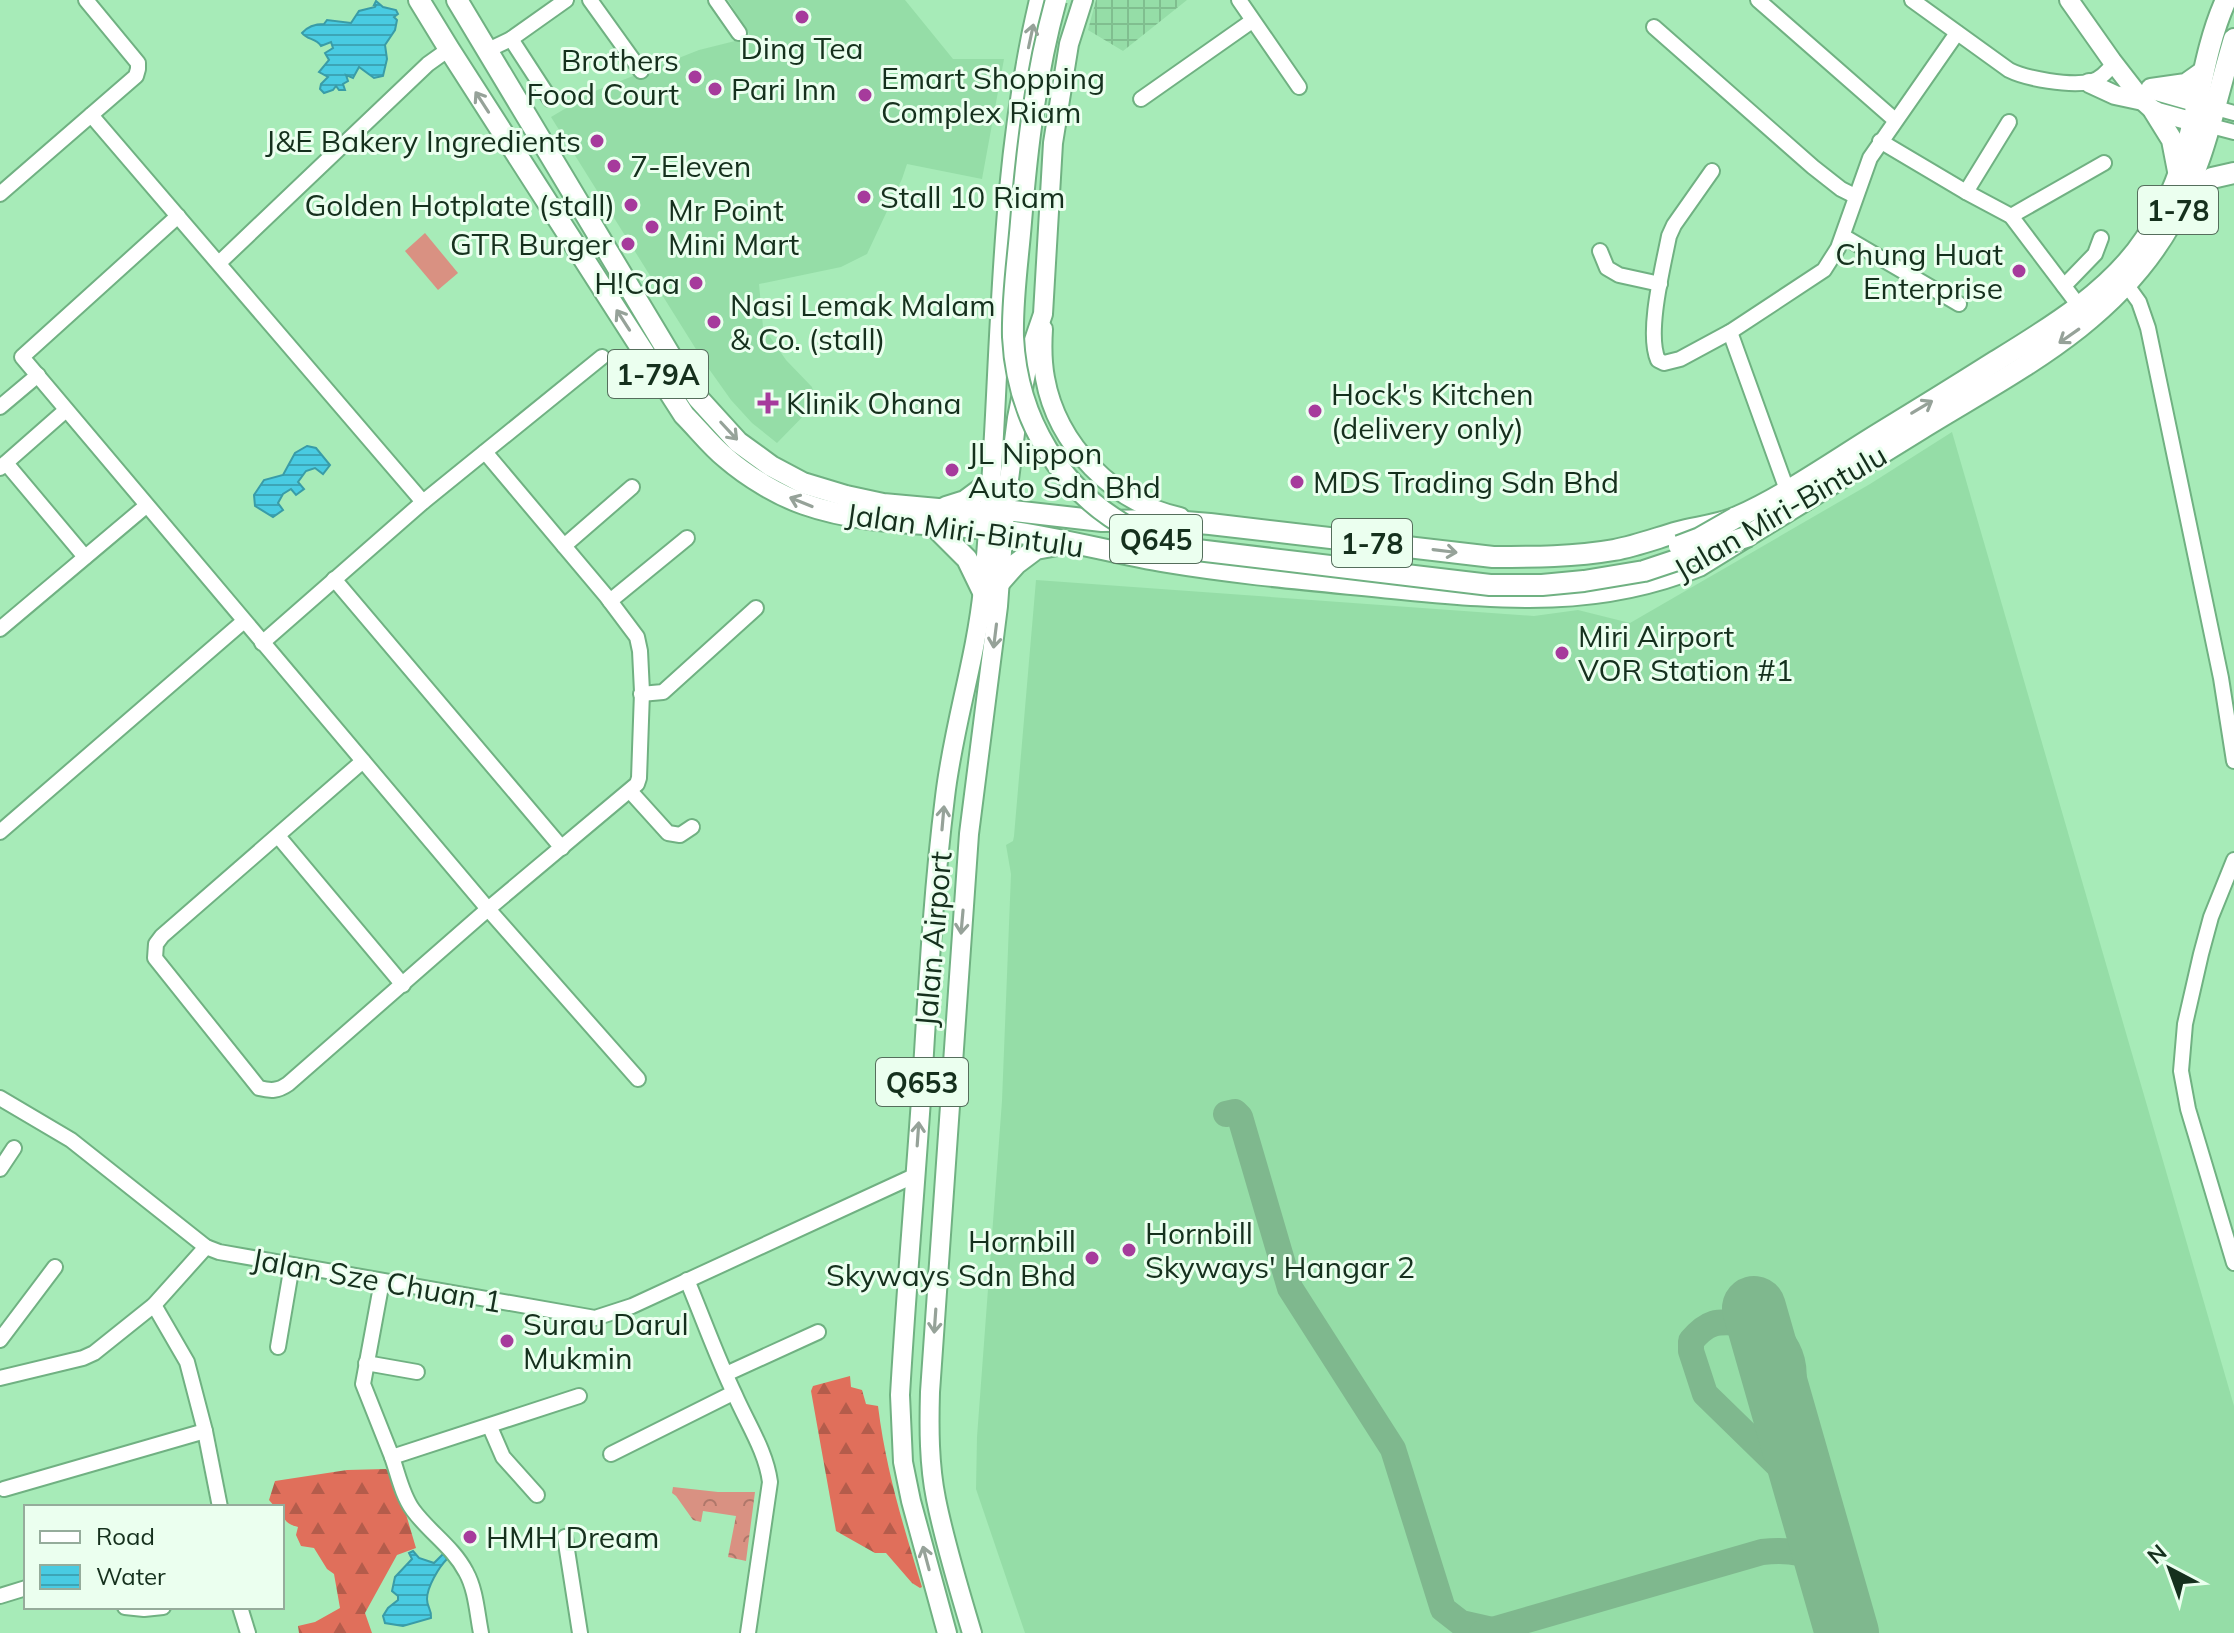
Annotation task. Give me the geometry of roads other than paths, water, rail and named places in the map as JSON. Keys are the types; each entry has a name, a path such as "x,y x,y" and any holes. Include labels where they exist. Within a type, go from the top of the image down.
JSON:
{"highway":[{"name":"Jalan Miri-Bintulu","path":"419,0 684,415 726,458 759,481 802,504 845,516 1161,520 1493,557 1583,555 1618,549 1735,518 1787,490 2033,339 2122,279 2165,207 2178,175 2214,113"},
{"name":"Q645","path":"1056,0 1035,100 1026,169 1013,336 1024,397 1042,442 1062,472 1096,506 1133,530 1197,550 1490,585 1556,584 1644,571 1749,536"},
{"name":"Q645","path":"1070,0 1045,108 1027,309 1026,356 1037,406 1053,439 1075,471 1110,502 1153,526 1188,537 1525,575 1622,564 1700,538 1735,518"},
{"name":"Jalan Miri-Bintulu","path":"997,520 1069,544 1169,562 1479,596 1555,598 1596,595 1671,578 1699,566 1749,536 2072,335 2122,279 2156,247 2182,203 2196,171 2214,113 2213,76 2220,12 2226,0"},
{"name":"Jalan Miri-Bintulu","path":"460,6 676,365 698,398 738,442 771,466 803,483 935,517"},
{"path":"449,49 466,28 460,6"},
{"name":"Jalan Miri-Bintulu","path":"2213,76 2234,39"},
{"path":"449,49 462,48 491,54"},
{"path":"2178,175 2172,140 2145,96 2213,76 2226,92 2214,113"},
{"path":"2182,203 2212,178 2234,173"},
{"path":"992,481 965,501 935,517 992,587 1036,549 1069,544"}],"main road":[{"path":"997,520 992,481 1004,250 1023,75 1039,0"},
{"path":"1083,0 1069,44 1053,143 1043,314 1044,376 1050,400 1064,429 1076,449 1100,476 1133,499 1168,515 1210,524"},
{"path":"2069,0 2114,63 2145,96"},
{"path":"2089,83 2115,95 2145,96 2214,113"},
{"path":"997,520 1031,349 1043,314"},
{"name":"Jalan Airport","path":"972,1633 936,1498 929,1436 968,844 997,520"},
{"name":"Jalan Airport","path":"947,1633 903,1462 900,1380 945,794 992,587"},
{"path":"916,1175 936,1165 947,1145"}],"street":[{"path":"0,194 136,76 138,63 86,0"},
{"path":"491,54 566,0"},
{"path":"590,0 641,71"},
{"path":"716,0 739,33"},
{"path":"1239,0 1299,87"},
{"path":"1758,0 1895,120"},
{"path":"1912,0 2023,77 2089,83 2114,63"},
{"path":"1141,99 1252,21"},
{"path":"1654,27 1813,167 1855,196"},
{"path":"1712,171 1669,236 1654,342 1658,360 1664,363 1673,362 1730,332 1824,270 1843,236 1870,158 1957,33"},
{"path":"511,39 550,99"},
{"path":"219,263 428,64 449,49"},
{"path":"2214,113 2234,132"},
{"path":"91,115 423,502"},
{"path":"1966,192 2009,122"},
{"path":"1880,141 2011,216 2079,306"},
{"path":"2011,216 2104,163"},
{"path":"178,216 22,357 488,909 638,1079"},
{"path":"1843,236 1959,304"},
{"path":"2064,286 2095,254 2101,238"},
{"path":"1600,251 1607,268 1619,275 1660,284"},
{"path":"2122,279 2139,302 2148,328 2221,678 2234,761"},
{"path":"1730,332 1787,490"},
{"path":"262,643 423,502 602,357"},
{"path":"0,407 38,375"},
{"path":"66,410 3,466 85,557"},
{"path":"363,761 156,944 155,958 259,1088 268,1091 280,1090 637,784 641,694 637,637 485,452"},
{"path":"564,546 632,487"},
{"path":"0,629 146,506"},
{"path":"610,601 687,538"},
{"path":"334,579 562,848"},
{"path":"641,694 663,692 756,608"},
{"path":"0,832 244,621"},
{"path":"630,791 668,833 680,835 692,827"},
{"path":"278,836 403,985"},
{"path":"2234,860 2211,917 2201,954 2185,1024 2181,1071 2188,1109 2234,1263"},
{"name":"Jalan Sze Chuan 1","path":"0,1098 71,1140 206,1247 219,1252 595,1318 632,1306 916,1175"},
{"path":"0,1169 14,1148"},
{"path":"0,1378 94,1353 154,1305 206,1247"},
{"path":"278,1347 292,1265"},
{"path":"0,1340 55,1267"},
{"path":"687,1280 733,1393 763,1454 770,1482 748,1633"},
{"path":"382,1281 363,1384 412,1509 467,1572 481,1633"},
{"path":"154,1305 187,1362 220,1505"},
{"path":"726,1374 818,1332"},
{"path":"366,1363 417,1372"},
{"path":"611,1454 733,1393"},
{"path":"392,1457 579,1396"},
{"path":"490,1427 503,1457 537,1495"},
{"path":"4,1489 205,1431"},
{"path":"565,1537 580,1633"},
{"path":"0,1596 24,1589"},
{"path":"241,1609 248,1633"}],"water":[{"path":"376,1 383,7 396,10 398,14 394,17 397,20 395,30 385,45 387,59 383,76 374,78 359,67 353,78 346,75 345,90 339,90 336,86 324,93 320,89 321,84 328,77 319,72 329,60 325,53 333,48 331,42 321,46 302,33 327,20 351,23 359,11 375,7"},
{"path":"307,446 316,448 330,465 323,474 315,468 306,471 298,482 304,489 296,495 291,489 283,494 278,503 283,510 273,517 255,506 254,495 264,480 283,475 295,453"},
{"path":"413,1551 419,1558 434,1563 443,1554 447,1559 428,1594 431,1618 403,1626 385,1623 383,1616 398,1600 392,1591 395,1577 412,1559 409,1553"}],"place":[{"name":"Ding Tea","path":"802,17"},
{"name":"Brothers Food Court","path":"695,77"},
{"name":"Pari Inn","path":"715,89"},
{"name":"Emart Shopping Complex Riam","path":"865,95"},
{"name":"J&E Bakery Ingredients","path":"597,141"},
{"name":"7-Eleven","path":"614,166"},
{"name":"Stall 10 Riam","path":"864,197"},
{"name":"Golden Hotplate (stall)","path":"631,205"},
{"name":"Mr Point Mini Mart","path":"652,227"},
{"name":"GTR Burger","path":"628,244"},
{"name":"Chung Huat Enterprise","path":"2019,271"},
{"name":"H!Caa","path":"696,283"},
{"name":"Nasi Lemak Malam & Co. (stall)","path":"714,322"},
{"name":"Klinik Ohana","path":"768,403"},
{"name":"Hock's Kitchen (delivery only)","path":"1315,411"},
{"name":"JL Nippon Auto Sdn Bhd","path":"952,470"},
{"name":"MDS Trading Sdn Bhd","path":"1297,482"},
{"name":"Miri Airport VOR Station #1","path":"1562,653"},
{"name":"Hornbill Skyways' Hangar 2","path":"1129,1250"},
{"name":"Hornbill Skyways Sdn Bhd","path":"1092,1258"},
{"name":"Surau Darul Mukmin","path":"507,1341"},
{"name":"HMH Dream","path":"470,1537"}]}
